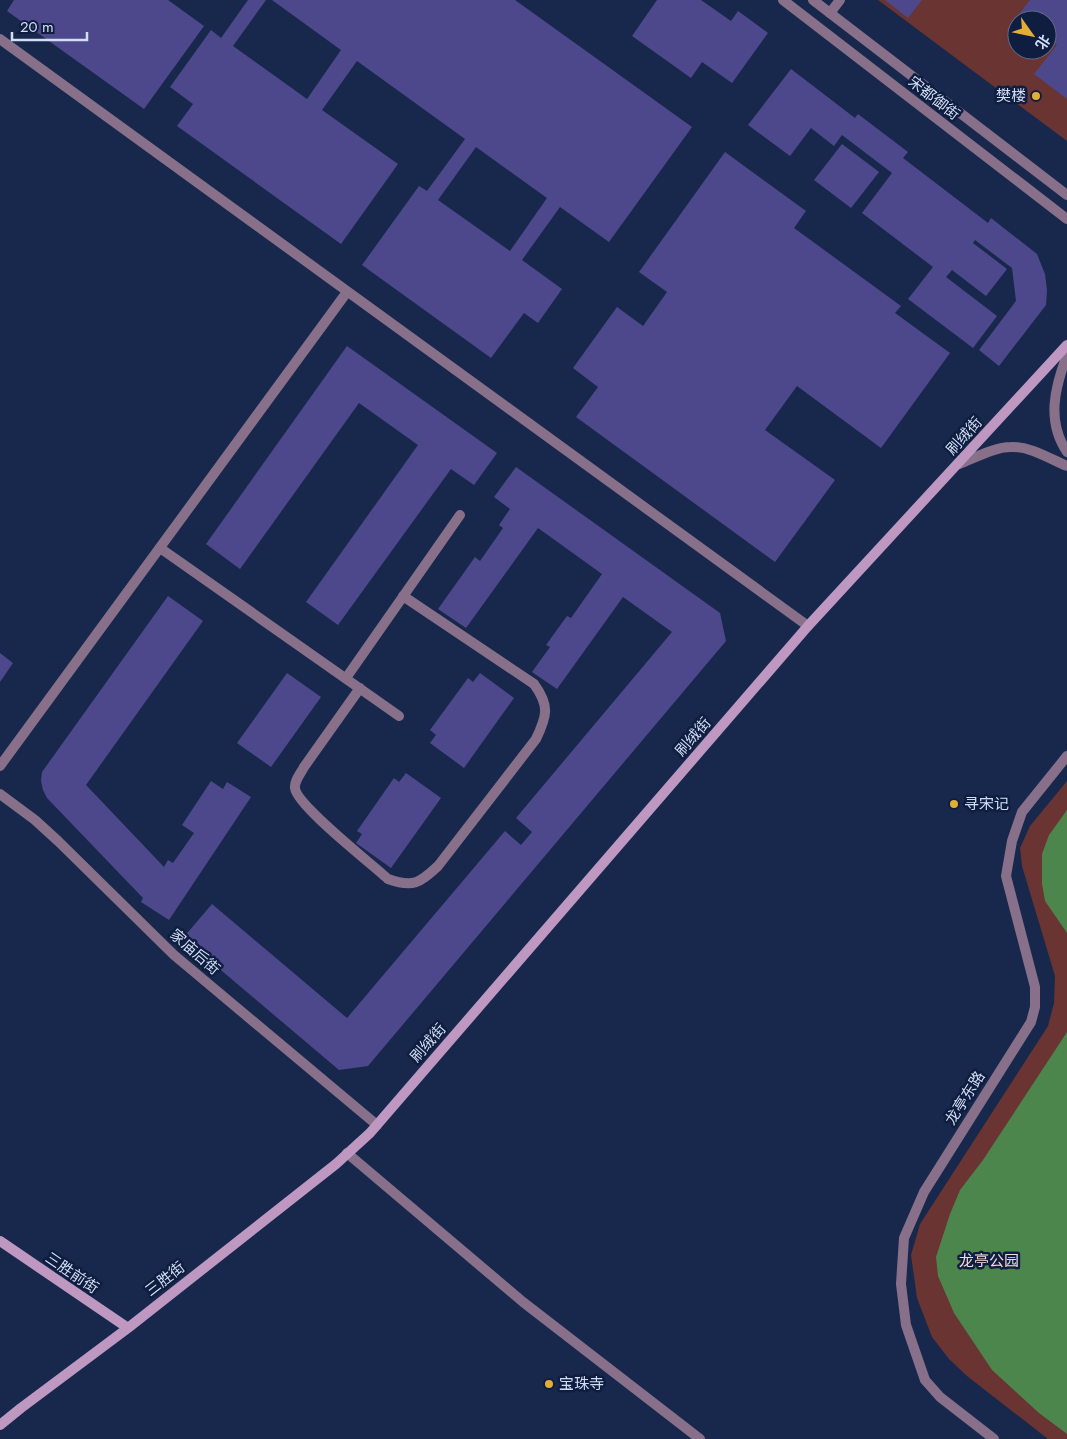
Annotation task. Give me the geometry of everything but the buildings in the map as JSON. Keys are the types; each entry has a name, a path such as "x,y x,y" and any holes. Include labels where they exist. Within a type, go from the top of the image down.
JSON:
{"street":[{"name":"宋都御街","path":"783,0 1067,219"},
{"name":"宋都御街","path":"813,0 1067,196"},
{"path":"830,13 840,0"},
{"path":"0,39 808,626"},
{"path":"0,766 347,292"},
{"name":"刷绒街","path":"347,1153 377,1125 808,626 1067,345"},
{"path":"1067,355 1058,378 1054,397 1054,414 1058,434 1067,452"},
{"path":"959,464 999,449 1012,447 1028,450 1067,466"},
{"path":"346,678 460,515"},
{"path":"160,548 399,716"},
{"path":"360,688 304,767 298,777 295,788 298,797 314,814 388,878 403,884 415,883 429,875 438,866 536,739 545,720 546,706 534,684 402,596"},
{"name":"龙亭东路","path":"994,1439 940,1397 925,1380 906,1325 901,1284 904,1238 924,1192 1031,1022 1035,1007 1035,987 1006,876 1012,841 1022,812 1067,756"},
{"name":"家庙后街","path":"0,794 35,820 58,841 174,955 377,1125"},
{"path":"347,1153 523,1302 700,1439"},
{"name":"三胜街","path":"0,1425 128,1328 347,1153"},
{"name":"三胜前街","path":"0,1242 128,1328"}],"green space":[{"name":"樊楼","path":"878,0 1067,0 1067,141"},
{"name":"龙亭公园","path":"1067,781 1067,1439 1048,1439 967,1376 949,1359 932,1337 917,1298 911,1255 920,1224 1048,1026 1054,1003 1055,976 1022,866 1020,848 1030,826"}],"shaded area":[{"path":"1067,810 1067,933 1045,901 1042,884 1042,854 1049,835"},
{"name":"龙亭公园","path":"1067,1032 1067,1434 1039,1413 992,1370 954,1313 938,1276 936,1257 960,1190 983,1160"}],"place":[{"name":"樊楼","path":"1036,96"},
{"name":"寻宋记","path":"954,804"},
{"name":"宝珠寺","path":"549,1384"}]}
